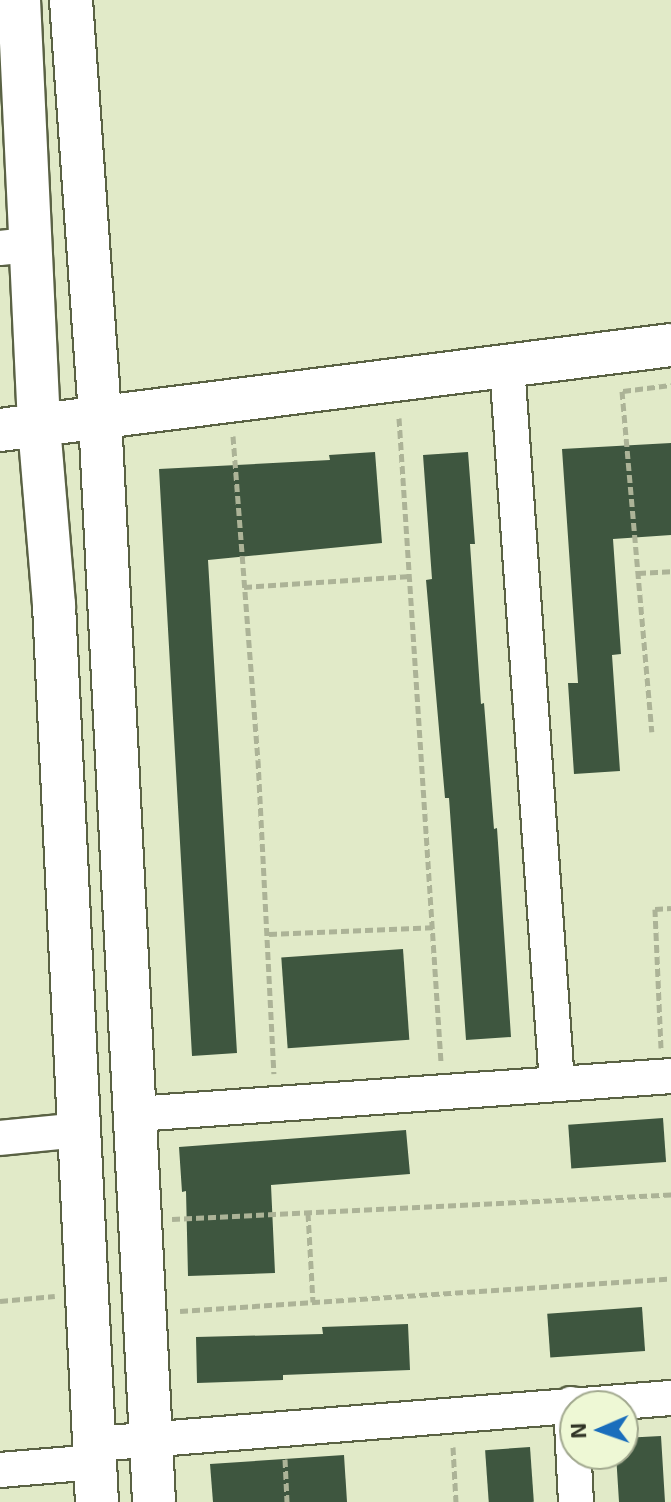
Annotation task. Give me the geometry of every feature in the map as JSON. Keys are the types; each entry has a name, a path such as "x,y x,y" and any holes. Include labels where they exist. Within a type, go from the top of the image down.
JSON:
{"street":[{"path":"19,0 11,74 19,428 54,605 96,1469"},
{"path":"71,0 100,417 154,1502"},
{"path":"19,428 671,345"},
{"path":"507,365 557,1083"},
{"path":"136,1114 667,1076"},
{"path":"0,1138 80,1130"},
{"path":"639,1400 671,1398"},
{"path":"0,1470 96,1469 151,1438 559,1405"},
{"path":"574,1470 576,1502"}],"path":[{"path":"622,391 652,732"},
{"path":"399,418 443,1091"},
{"path":"233,436 269,934 276,1104"},
{"path":"638,573 671,571"},
{"path":"244,587 411,576"},
{"path":"667,1076 655,909 671,908"},
{"path":"269,934 433,927"},
{"path":"171,1220 671,1195"},
{"path":"308,1213 313,1302"},
{"path":"175,1312 671,1278"},
{"path":"0,1301 64,1295"},
{"path":"451,1413 456,1502"},
{"path":"284,1426 287,1502"}],"building":[{"path":"671,443 671,535 613,539 621,654 612,655 620,771 574,774 568,683 578,683 562,449"},
{"path":"375,452 382,543 208,560 237,1053 192,1056 159,469 330,460 329,455"},
{"path":"468,452 475,544 470,544 481,704 484,703 494,829 497,828 511,1037 466,1040 449,798 445,798 426,580 432,579 423,455"},
{"path":"403,949 409,1040 288,1048 281,958"},
{"path":"663,1118 666,1162 571,1169 568,1125"},
{"path":"406,1130 410,1174 271,1185 275,1273 188,1276 186,1191 182,1192 179,1147"},
{"path":"642,1307 645,1351 550,1358 547,1314"},
{"path":"408,1324 410,1370 283,1375 283,1380 197,1383 196,1337 323,1334 322,1327"},
{"path":"661,1436 665,1502 619,1502 617,1470 639,1470 639,1437"},
{"path":"530,1447 534,1502 489,1502 485,1450"},
{"path":"344,1455 347,1502 213,1502 210,1464"}]}
